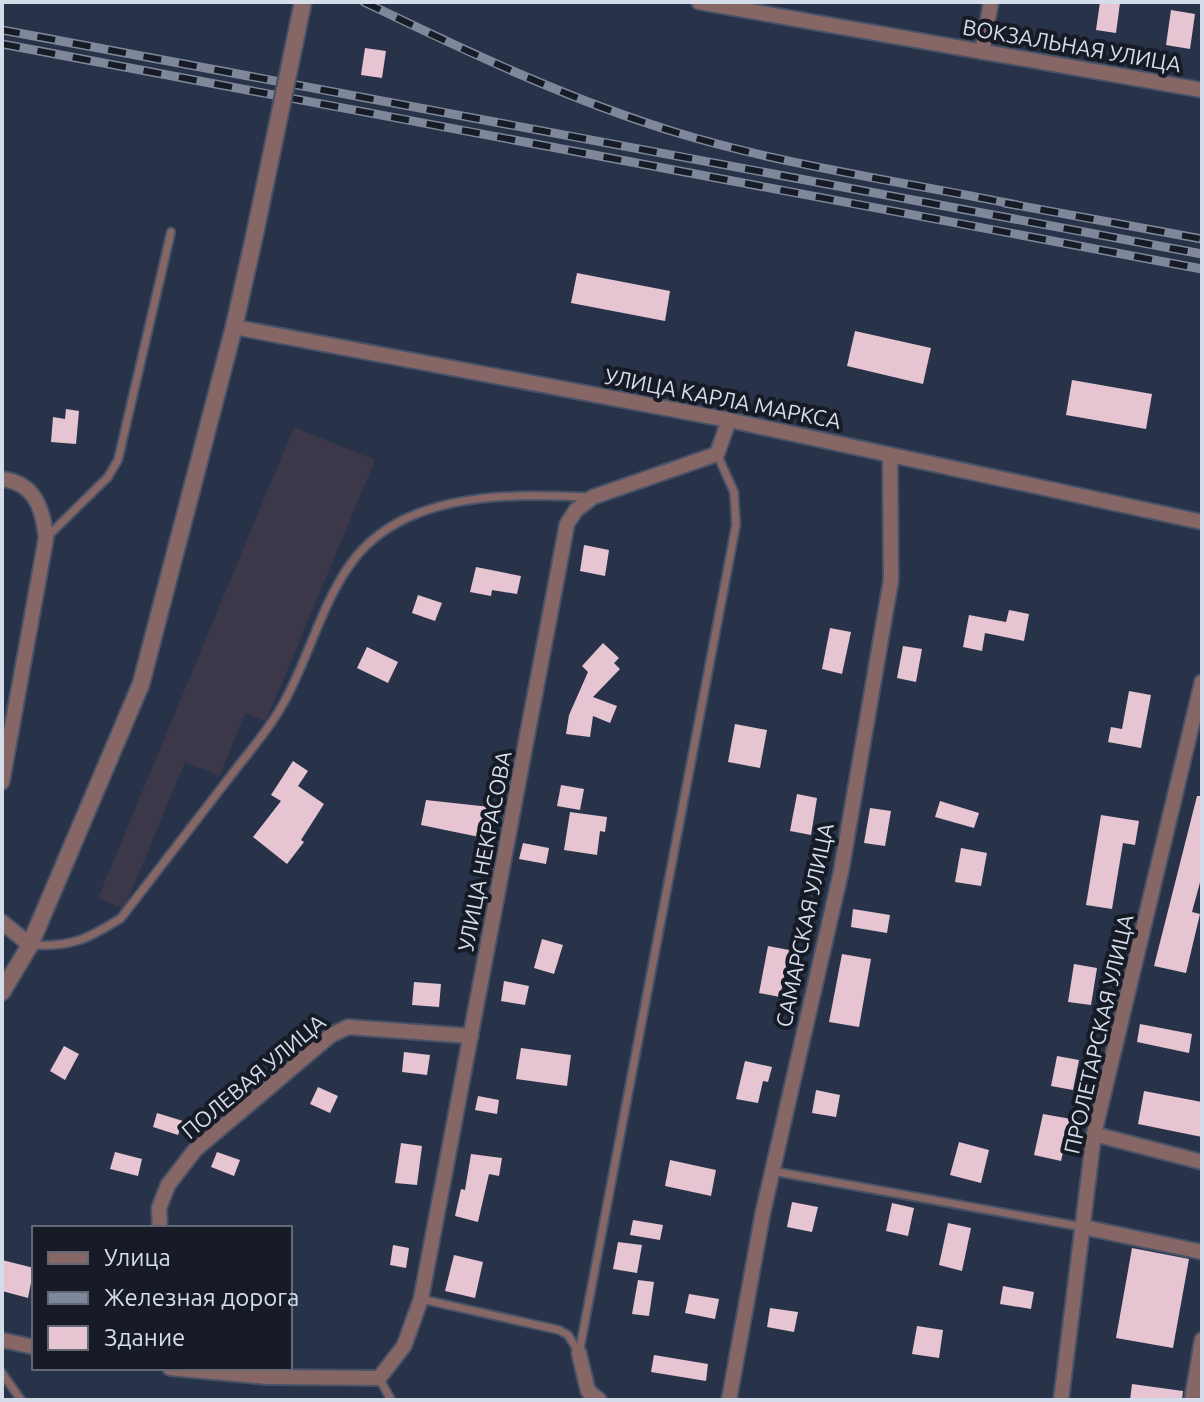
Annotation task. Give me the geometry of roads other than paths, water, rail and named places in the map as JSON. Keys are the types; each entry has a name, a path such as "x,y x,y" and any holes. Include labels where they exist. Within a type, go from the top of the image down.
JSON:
{"street":[{"path":"2,992 30,945 141,684 234,327 303,2"},
{"name":"ВОКЗАЛЬНАЯ УЛИЦА","path":"699,2 1202,90"},
{"path":"982,52 991,2"},
{"name":"УЛИЦА КАРЛА МАРКСА","path":"234,327 729,420 1202,522"},
{"path":"593,497 717,454 729,420"},
{"name":"САМАРСКАЯ УЛИЦА","path":"729,1400 772,1171 841,872 891,580 890,455"},
{"path":"2,479 12,480 32,492 43,513 46,538 2,782"},
{"name":"УЛИЦА НЕКРАСОВА","path":"379,1378 404,1346 421,1299 561,541 576,510 593,497"},
{"name":"ПРОЛЕТАРСКАЯ УЛИЦА","path":"1061,1400 1094,1134 1202,682"},
{"path":"2,922 30,945"},
{"name":"ПОЛЕВАЯ УЛИЦА","path":"160,1226 159,1208 168,1185 195,1150 331,1035 348,1027 471,1036"},
{"path":"1094,1134 1202,1162"},
{"path":"1083,1227 1202,1252"},
{"path":"2,1340 32,1347"},
{"path":"1192,1400 1202,1340"},
{"path":"579,1353 588,1391 599,1400"},
{"path":"200,1370 268,1377 379,1378"}],"lane":[{"path":"46,538 108,477 118,460 171,232"},
{"path":"579,1353 736,525 734,492 717,454"},
{"path":"30,945 65,946 94,935 121,918 283,705 333,594 349,566 367,545 415,516 479,497 522,494 593,497"},
{"path":"772,1171 1083,1227"},
{"path":"421,1299 559,1330 568,1335 579,1353"},
{"path":"2,1373 21,1400"},
{"path":"379,1378 391,1400"}],"railway":[{"path":"364,2 558,90 678,133 804,164 1017,205"},
{"path":"2,30 1202,254"},
{"path":"2,44 1202,269"},
{"path":"1005,203 1202,239"}]}
